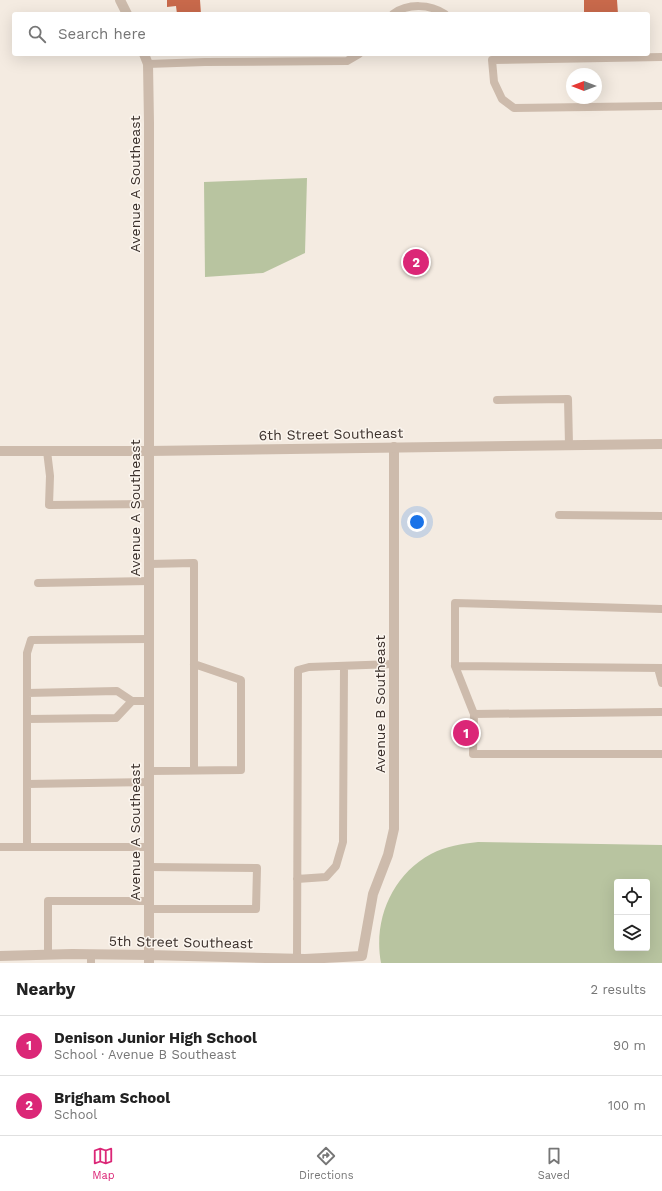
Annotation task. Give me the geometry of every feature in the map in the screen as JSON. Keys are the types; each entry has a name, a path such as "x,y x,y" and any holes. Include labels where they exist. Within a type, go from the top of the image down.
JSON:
{"street":[{"path":"120,0 127,12"},
{"name":"Avenue A Southeast","path":"145,56 148,64 149,123 149,959"},
{"name":"6th Street Southeast","path":"0,451 149,451 662,444"},
{"name":"Avenue B Southeast","path":"362,956 373,894 388,855 394,829 394,448"},
{"name":"5th Street Southeast","path":"0,956 48,955 91,959 297,959 362,956"}],"lane":[{"path":"396,12 409,7 420,6 434,8 441,12"},
{"path":"148,64 347,61 356,56"},
{"path":"662,57 492,60 494,82 502,99 514,108 662,106"},
{"path":"497,400 568,399 569,445"},
{"path":"47,451 50,476 50,505 149,504"},
{"path":"559,515 662,516"},
{"path":"149,564 194,564 194,770"},
{"path":"38,582 149,581"},
{"path":"662,609 455,603 455,666 474,714 473,754 662,754"},
{"path":"27,847 27,653 30,640 149,639"},
{"path":"150,771 241,770 241,680 194,664"},
{"path":"297,959 298,670 309,667 394,664"},
{"path":"297,879 326,877 336,866 343,842 344,666"},
{"path":"455,666 660,668 662,683"},
{"path":"27,693 117,691 132,701 149,701"},
{"path":"27,719 116,718 132,701"},
{"path":"474,714 662,712"},
{"path":"27,784 150,782"},
{"path":"0,847 149,847"},
{"path":"48,955 48,901 256,909 257,868 149,867"}],"green space":[{"path":"307,178 305,253 263,273 205,277 204,182"},
{"path":"478,842 662,845 662,963 381,963 379,947 383,915 388,900 396,886 417,863 431,854 448,847"}],"building":[{"path":"167,0 200,0 201,12 177,12 176,6 167,7"},
{"path":"584,0 617,0 618,12 584,12"}],"place":[{"name":"Brigham School","path":"416,262"},
{"name":"Denison Junior High School","path":"466,733"}]}
